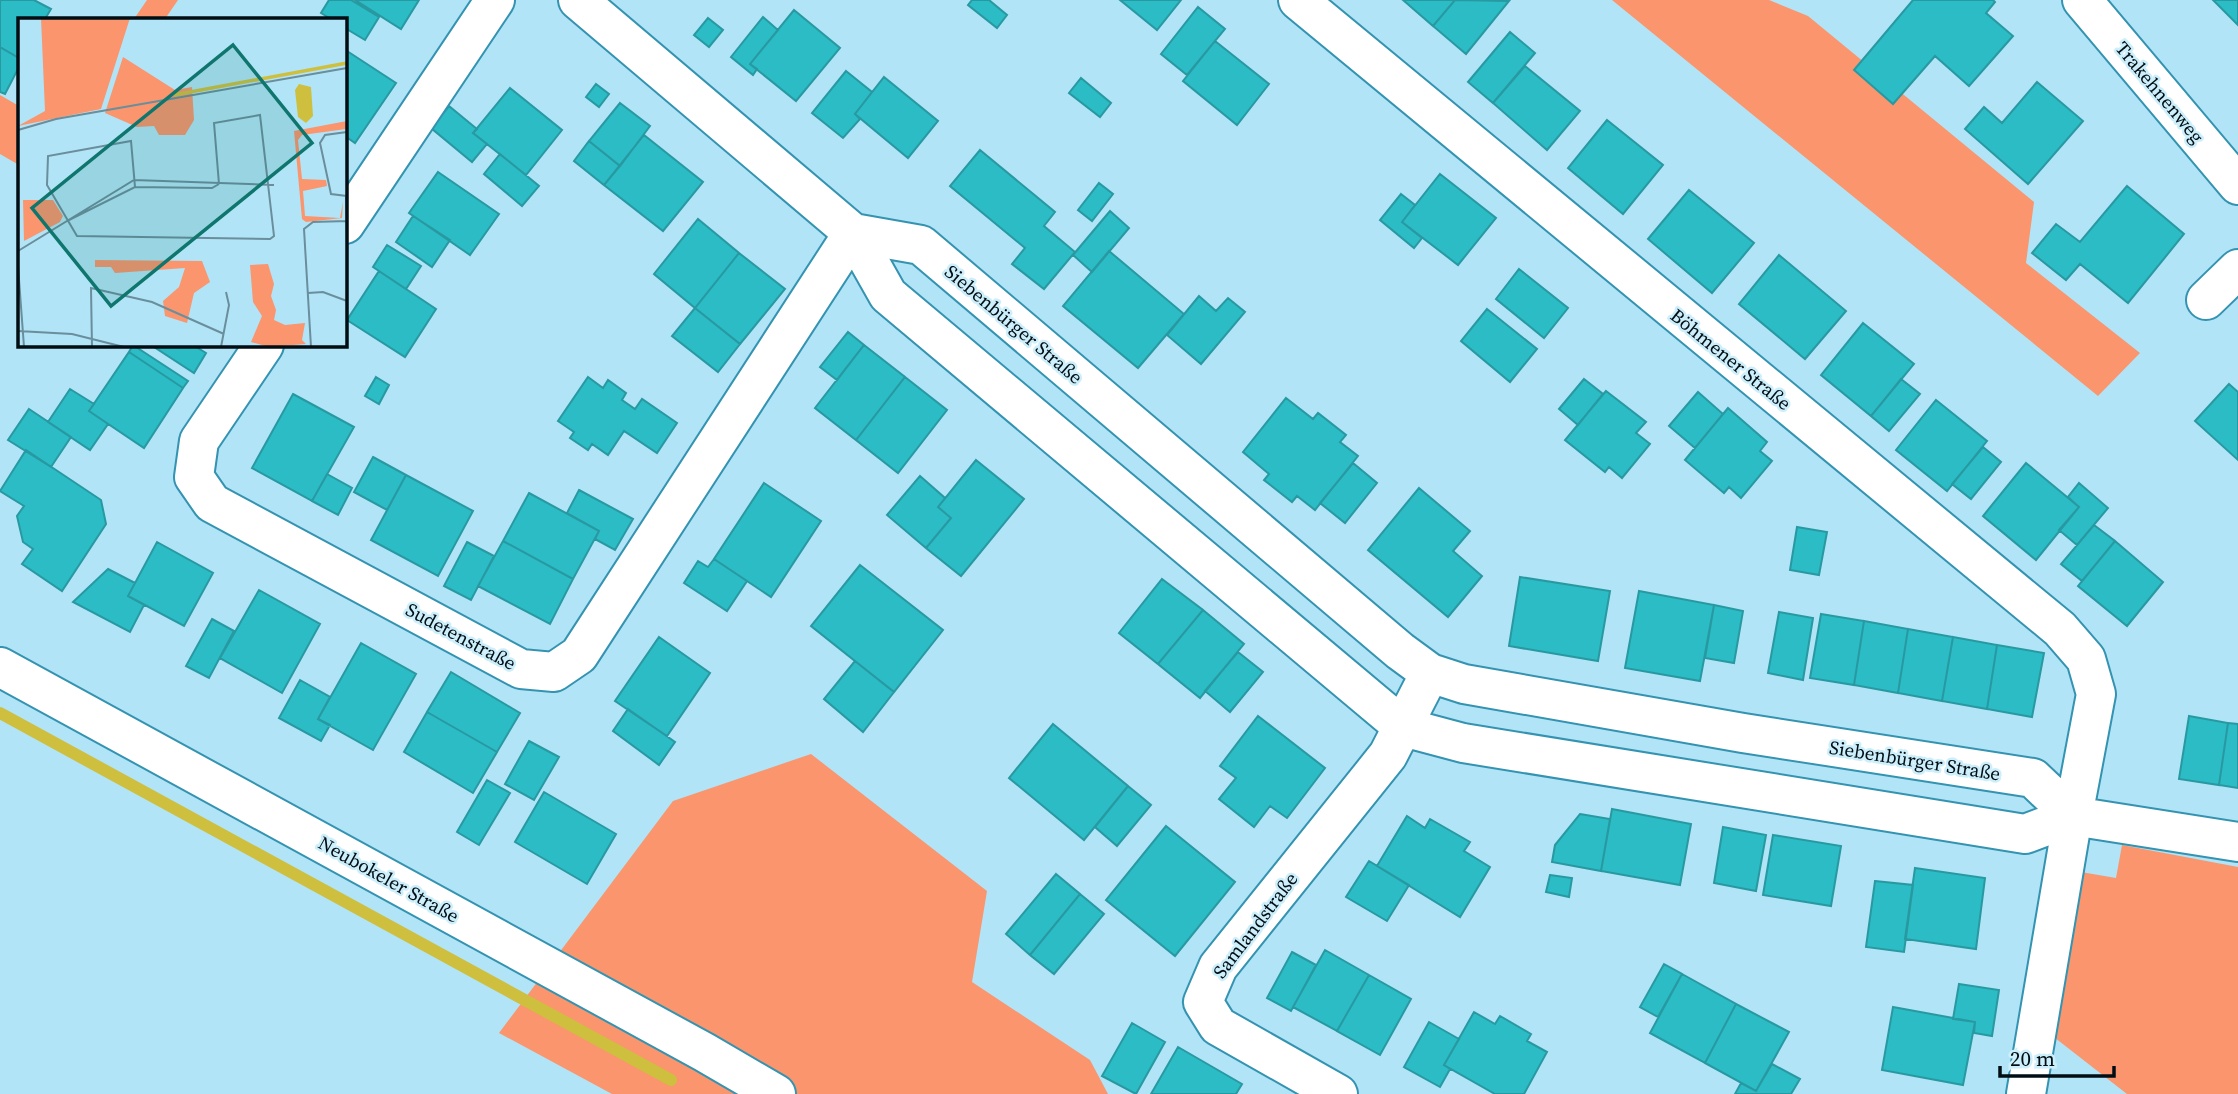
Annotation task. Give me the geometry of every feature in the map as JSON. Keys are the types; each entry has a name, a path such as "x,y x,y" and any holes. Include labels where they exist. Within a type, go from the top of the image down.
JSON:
{"street":[{"path":"346,223 495,0"},
{"path":"578,0 853,233 888,295 1123,493 1396,741 1463,743 2025,834 2073,816 2238,842"},
{"name":"Böhmener Straße","path":"1298,0 2060,629 2086,659 2096,694 2073,816"},
{"name":"Trakehnenweg","path":"2082,0 2238,185"},
{"name":"Sudetenstraße","path":"263,346 199,441 194,477 212,503 521,669 554,672 579,655 853,233"},
{"name":"Siebenbürger Straße","path":"853,233 921,245 1400,651 1430,673 1464,684 1743,733 2033,778 2073,816"},
{"path":"2206,300 2238,269"},
{"path":"1123,493 1160,447"},
{"name":"Neubokeler Straße","path":"0,667 668,1032 776,1094"},
{"path":"1396,741 1430,673"},
{"path":"1732,788 1743,733"},
{"name":"Samlandstraße","path":"1338,1094 1218,1026 1203,1002 1218,967 1396,741"},
{"path":"2026,1094 2073,816"}],"shaded area":[{"path":"147,0 178,0 166,18 135,18"},
{"path":"1612,0 1769,0 1808,16 2034,202 2026,263 2140,353 2098,396"},
{"path":"0,95 18,105 18,164 0,154"},
{"path":"811,754 987,891 972,982 1090,1060 1108,1094 612,1094 499,1033 673,801"},
{"path":"2122,845 2238,867 2238,1094 2127,1094 2050,1034 2075,871 2116,878"}],"building":[{"path":"0,0 34,0 51,9 46,18 18,18 18,57 0,47"},
{"path":"329,0 351,0 379,17 365,40 346,29 346,18 329,18 321,13"},
{"path":"355,0 419,0 401,29"},
{"path":"972,0 989,0 1007,15 997,28 968,5"},
{"path":"1120,0 1181,0 1157,30"},
{"path":"1403,0 1455,0 1433,26"},
{"path":"1455,0 1509,1 1466,54 1433,26"},
{"path":"1913,0 1993,0 1995,2 1986,13 2013,36 1969,86 1935,56 1893,104 1854,70"},
{"path":"2213,0 2238,0 2238,25"},
{"path":"1198,7 1225,29 1187,75 1161,54"},
{"path":"794,10 840,48 796,101 750,64"},
{"path":"763,17 778,30 750,64 757,69 753,75 731,57"},
{"path":"708,18 723,30 709,47 694,35"},
{"path":"1510,32 1535,53 1493,103 1468,82"},
{"path":"1215,41 1269,84 1237,125 1183,81"},
{"path":"0,47 18,57 18,69 5,94 0,92"},
{"path":"347,51 396,83 355,143 346,137"},
{"path":"1525,66 1580,111 1547,150 1493,103"},
{"path":"846,71 872,92 855,114 860,119 843,138 812,113"},
{"path":"884,77 938,121 908,158 855,114"},
{"path":"1081,78 1111,103 1100,117 1069,93"},
{"path":"2037,82 2083,121 2028,184 1965,129 1984,107 2002,123"},
{"path":"596,84 609,94 599,107 586,97"},
{"path":"510,88 562,130 526,175 473,133"},
{"path":"620,103 650,126 620,166 589,141"},
{"path":"449,106 477,129 473,133 487,144 472,162 431,128"},
{"path":"1607,120 1663,165 1623,214 1568,168"},
{"path":"644,135 703,182 663,231 604,185"},
{"path":"589,141 620,166 604,185 574,161"},
{"path":"980,150 1055,212 1044,226 1075,252 1044,289 1012,264 1025,248 950,186"},
{"path":"500,154 539,186 522,206 484,174"},
{"path":"438,172 499,214 470,255 409,213"},
{"path":"1440,174 1496,218 1458,265 1402,222"},
{"path":"1099,183 1113,194 1092,221 1078,210"},
{"path":"2127,186 2184,234 2128,303 2080,264 2066,280 2032,253 2056,224 2080,242"},
{"path":"1689,190 1754,243 1712,293 1648,239"},
{"path":"1401,194 1415,205 1402,222 1422,238 1414,248 1380,220"},
{"path":"1110,211 1129,228 1092,272 1073,255"},
{"path":"413,216 450,240 432,267 396,242"},
{"path":"698,219 739,253 695,308 654,274"},
{"path":"387,245 421,266 406,289 373,267"},
{"path":"1109,251 1184,314 1138,368 1063,306"},
{"path":"739,253 785,289 740,344 695,308"},
{"path":"1779,255 1846,311 1805,359 1739,304"},
{"path":"1519,269 1568,308 1544,338 1496,299"},
{"path":"379,271 436,309 405,357 347,320"},
{"path":"1199,296 1216,311 1228,298 1245,312 1201,364 1167,335"},
{"path":"695,308 740,344 718,372 672,336"},
{"path":"1487,309 1537,349 1510,382 1461,341"},
{"path":"1863,323 1914,364 1871,416 1821,375"},
{"path":"848,332 864,345 837,380 820,367"},
{"path":"864,345 905,377 856,440 815,408"},
{"path":"135,346 188,381 183,388 129,352"},
{"path":"153,346 195,346 206,353 194,373"},
{"path":"129,352 183,388 144,448 89,411"},
{"path":"376,377 389,385 379,404 365,396"},
{"path":"588,377 603,388 608,380 626,393 622,400 635,409 642,399 677,423 657,453 624,431 608,455 592,444 588,450 570,438 574,432 558,421"},
{"path":"905,377 947,410 898,473 856,440"},
{"path":"1584,379 1603,394 1578,425 1559,409"},
{"path":"1901,379 1920,394 1889,431 1871,416"},
{"path":"2229,384 2238,392 2238,460 2195,421"},
{"path":"70,389 94,404 89,411 108,424 90,450 48,422"},
{"path":"1606,391 1646,422 1636,433 1650,444 1622,478 1609,467 1605,472 1565,440"},
{"path":"1698,392 1723,414 1695,448 1669,426"},
{"path":"293,394 354,427 312,501 252,468"},
{"path":"1286,398 1313,419 1318,413 1346,435 1340,442 1358,456 1315,510 1297,496 1292,502 1264,480 1269,474 1243,452"},
{"path":"1936,400 1987,441 1947,491 1896,450"},
{"path":"1728,408 1767,442 1760,451 1772,461 1741,498 1729,487 1724,493 1685,460"},
{"path":"29,409 71,437 51,467 8,440"},
{"path":"1983,447 2001,462 1971,499 1952,484"},
{"path":"26,450 101,500 106,524 62,591 22,564 33,549 23,542 17,516 24,506 0,491"},
{"path":"373,457 406,475 387,510 354,492"},
{"path":"976,460 1024,499 961,576 926,548 951,518 938,507"},
{"path":"1353,463 1377,483 1345,523 1320,503"},
{"path":"2026,463 2079,507 2036,560 1983,516"},
{"path":"327,474 352,488 338,515 312,501"},
{"path":"406,475 473,511 438,576 371,540"},
{"path":"920,476 945,498 938,507 951,518 926,548 887,515"},
{"path":"764,483 821,521 771,597 714,559"},
{"path":"2079,483 2108,508 2077,545 2059,530 2079,507 2068,497"},
{"path":"1419,488 1470,531 1453,551 1482,576 1448,617 1368,550"},
{"path":"579,490 633,519 615,550 595,539 599,531 567,513"},
{"path":"529,493 599,531 573,579 503,541"},
{"path":"2094,525 2115,541 2082,581 2061,564"},
{"path":"1797,527 1827,532 1819,575 1790,570"},
{"path":"503,541 573,579 550,624 478,586"},
{"path":"2115,541 2163,582 2127,626 2078,586"},
{"path":"157,542 213,573 184,626 128,596"},
{"path":"467,542 494,556 471,600 444,586"},
{"path":"714,559 747,581 727,611 684,583 698,561 708,567"},
{"path":"860,565 943,630 894,692 811,626"},
{"path":"108,569 135,583 128,596 144,605 130,632 73,602"},
{"path":"1520,577 1610,591 1598,661 1509,646"},
{"path":"1162,579 1203,610 1158,664 1119,633"},
{"path":"259,590 320,624 282,693 220,658"},
{"path":"1639,591 1714,605 1700,681 1625,668"},
{"path":"1714,605 1743,611 1734,663 1705,658"},
{"path":"1203,610 1244,644 1200,698 1158,664"},
{"path":"1779,612 1813,618 1803,680 1768,673"},
{"path":"1821,614 1864,621 1854,685 1810,678"},
{"path":"212,619 234,631 209,678 186,666"},
{"path":"1864,621 1908,629 1898,693 1854,685"},
{"path":"1908,629 1953,637 1942,701 1898,693"},
{"path":"659,637 710,673 667,736 615,701"},
{"path":"1953,637 1997,645 1987,709 1942,701"},
{"path":"361,643 416,674 373,750 318,719"},
{"path":"1997,645 2044,653 2032,717 1987,709"},
{"path":"1238,652 1263,672 1230,712 1205,691"},
{"path":"855,661 894,692 863,732 824,699"},
{"path":"451,672 520,713 497,752 427,712"},
{"path":"300,680 330,697 318,719 330,725 321,741 279,718"},
{"path":"628,709 675,742 659,765 613,731"},
{"path":"427,712 497,752 473,793 404,752"},
{"path":"1258,716 1325,768 1287,818 1270,806 1254,827 1219,799 1236,778 1220,766"},
{"path":"2189,716 2228,723 2219,785 2179,779"},
{"path":"2228,723 2238,724 2238,788 2219,785"},
{"path":"1053,724 1128,786 1084,840 1009,778"},
{"path":"529,741 559,757 534,800 505,784"},
{"path":"487,780 510,793 479,845 457,832"},
{"path":"1128,786 1151,805 1117,846 1095,827"},
{"path":"544,792 616,834 587,884 515,842"},
{"path":"1612,809 1691,824 1680,885 1601,871"},
{"path":"1580,814 1610,819 1601,871 1552,862 1555,845"},
{"path":"1407,816 1425,828 1430,819 1470,842 1464,851 1490,867 1460,917 1377,866"},
{"path":"1166,826 1235,882 1175,956 1106,900"},
{"path":"1723,827 1766,835 1756,891 1714,883"},
{"path":"1773,835 1841,846 1831,906 1763,895"},
{"path":"1369,861 1409,885 1387,921 1346,897"},
{"path":"1915,868 1985,878 1976,949 1905,939"},
{"path":"1056,874 1080,894 1030,955 1006,934"},
{"path":"1550,875 1572,878 1569,897 1546,892"},
{"path":"1875,881 1913,885 1904,952 1866,947"},
{"path":"1080,894 1104,914 1054,974 1030,955"},
{"path":"1325,950 1369,975 1337,1031 1293,1007"},
{"path":"1292,952 1316,965 1291,1011 1267,998"},
{"path":"1664,964 1682,974 1658,1017 1640,1007"},
{"path":"1682,974 1736,1004 1705,1063 1650,1033"},
{"path":"1369,975 1411,999 1380,1055 1337,1031"},
{"path":"1959,984 1999,990 1992,1036 1974,1033 1975,1022 1953,1019"},
{"path":"1736,1004 1789,1032 1756,1091 1705,1063"},
{"path":"1893,1007 1975,1022 1963,1085 1882,1070"},
{"path":"1474,1012 1495,1024 1500,1016 1531,1034 1527,1041 1547,1052 1524,1094 1495,1094 1444,1065"},
{"path":"1429,1022 1459,1039 1444,1065 1450,1069 1440,1087 1404,1067"},
{"path":"1132,1023 1165,1042 1136,1094 1102,1076"},
{"path":"1178,1047 1242,1084 1236,1094 1151,1094"},
{"path":"1772,1064 1800,1079 1791,1094 1735,1094 1741,1083 1756,1091"}],"waterway":[{"path":"0,713 671,1080"}]}
